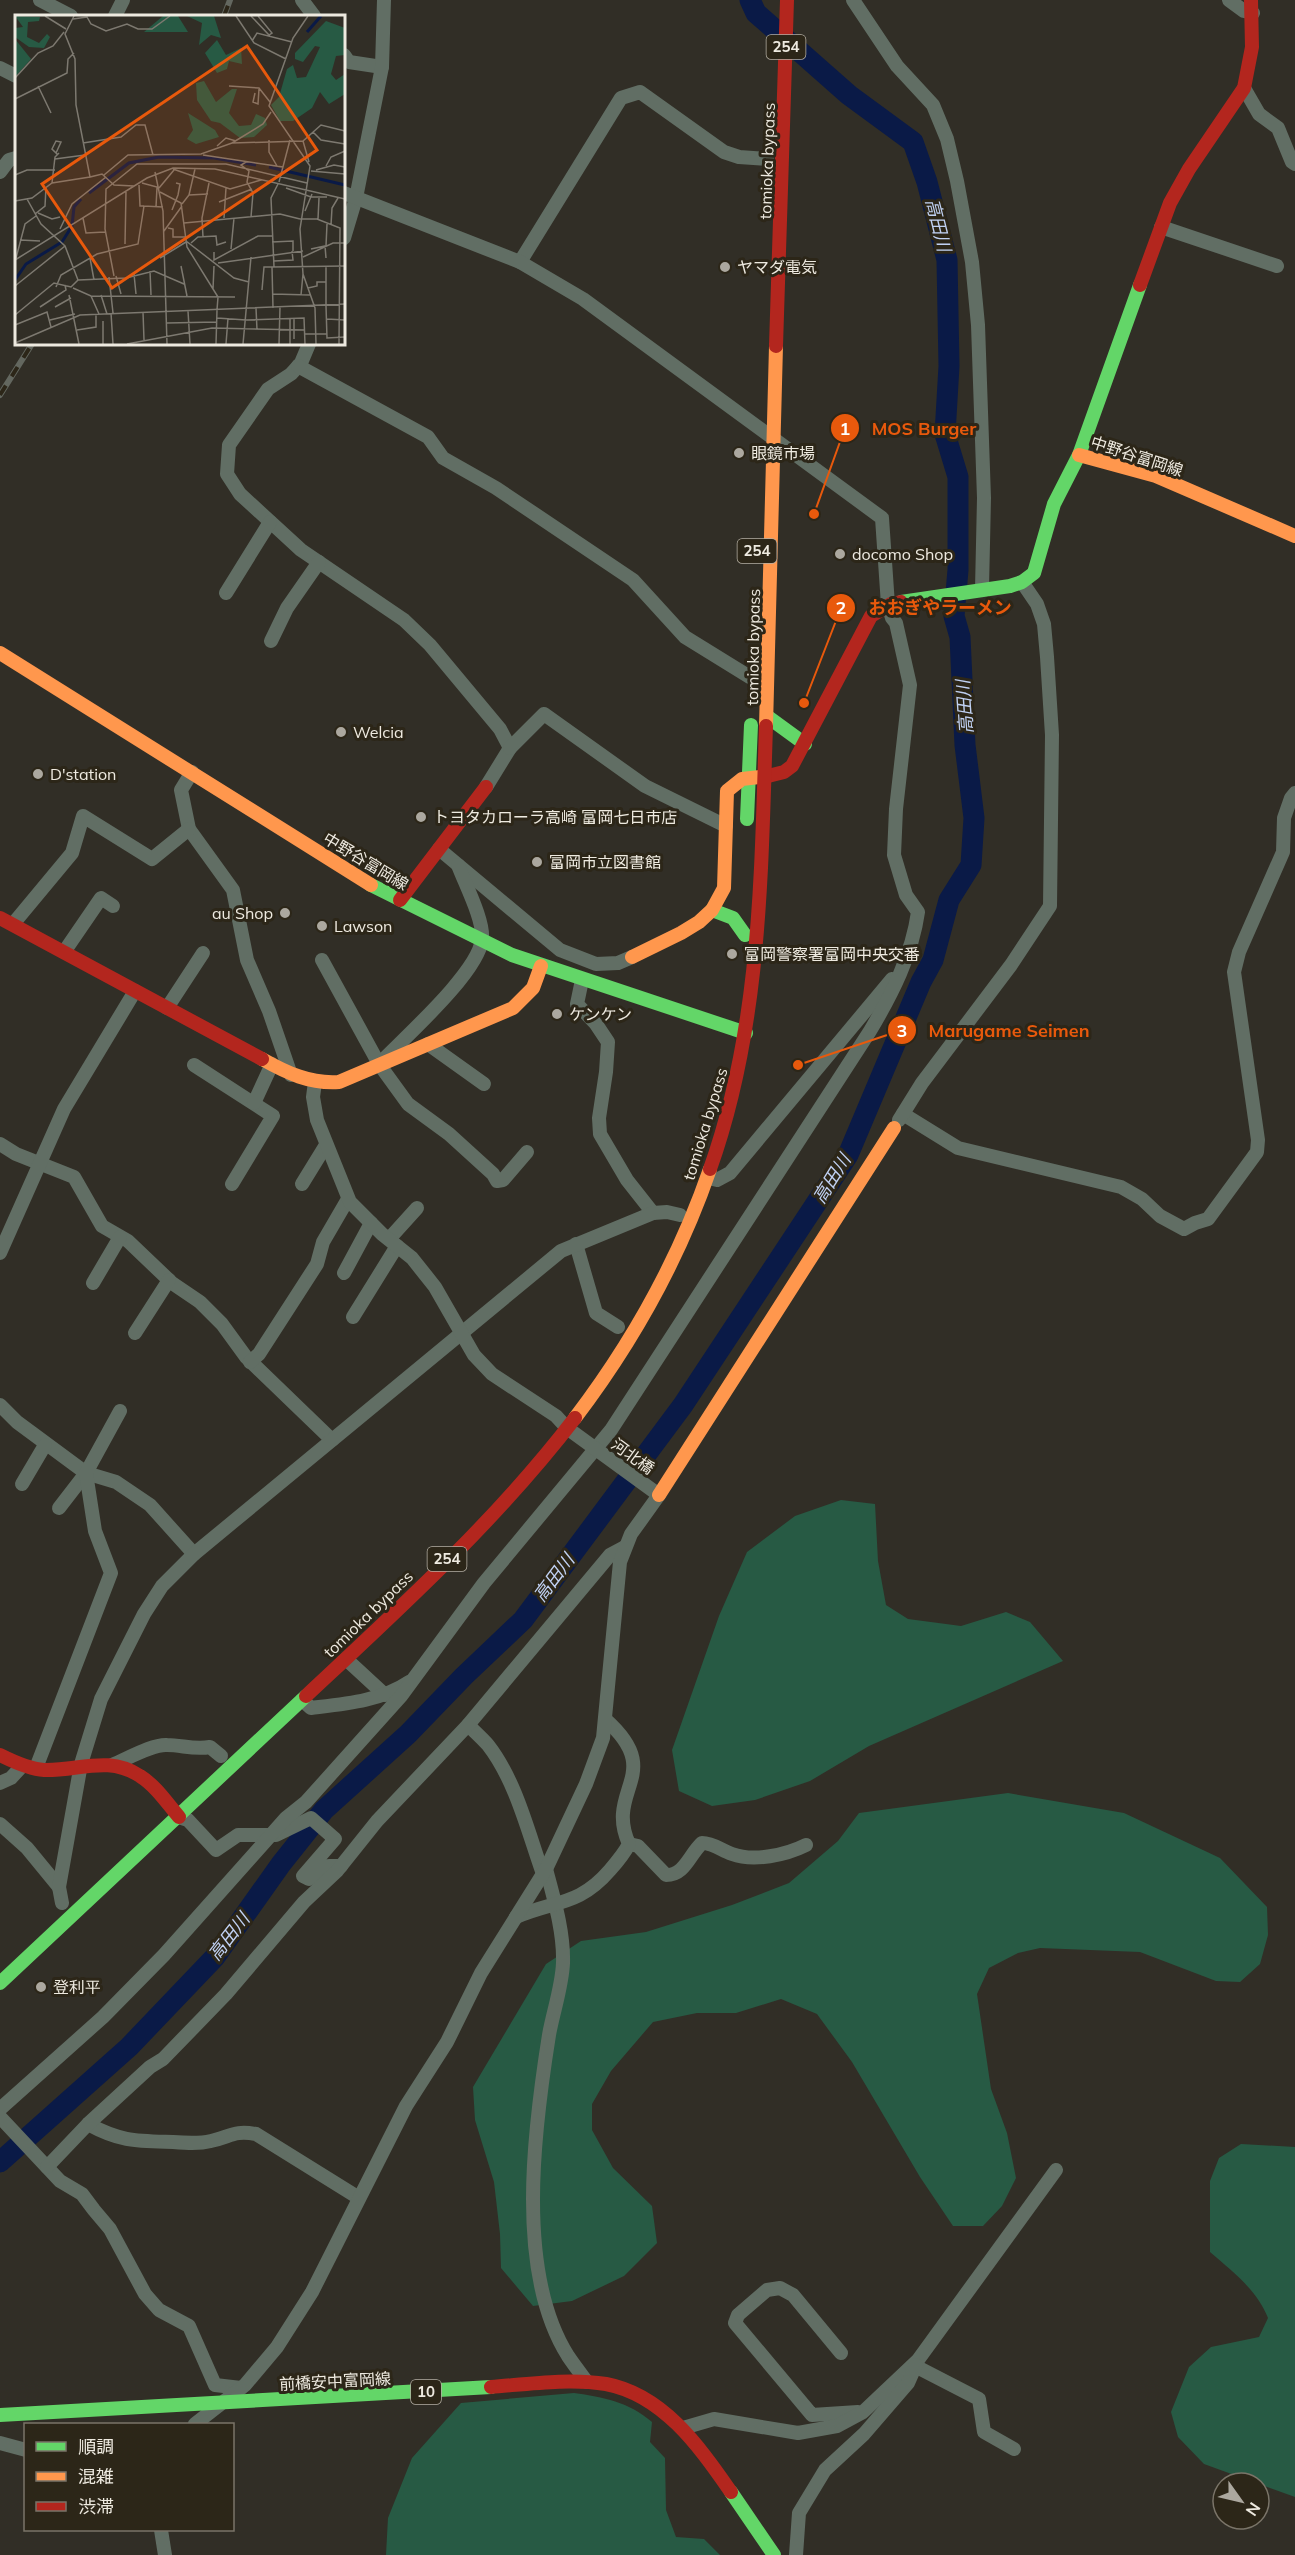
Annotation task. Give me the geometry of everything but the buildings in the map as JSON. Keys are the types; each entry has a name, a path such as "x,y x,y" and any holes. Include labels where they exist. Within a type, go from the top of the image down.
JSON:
{"main road":[{"name":"tomioka bypass","path":"644,1285 680,1215 713,1123 740,1032 758,936 768,717 773,437 787,0"},
{"path":"1079,455 1170,203 1189,169 1244,88 1252,47 1252,6"},
{"name":"tomioka bypass","path":"753,685 766,216"},
{"name":"中野谷富岡線","path":"1022,582 1034,573 1054,504 1079,455 1156,476 1295,536"},
{"path":"632,957 681,933 699,922 712,910 724,888 727,791 734,781 748,776 778,776 796,761 871,616 890,605 1022,582"},
{"name":"中野谷富岡線","path":"0,653 367,883 482,942 541,966 740,1032"},
{"name":"tomioka bypass","path":"747,828 751,715"},
{"path":"768,717 805,744"},
{"path":"400,900 486,787"},
{"name":"tomioka bypass","path":"0,1983 346,1659 460,1546 567,1428 620,1354 679,1247 708,1178 737,1079 746,887"},
{"path":"712,910 734,918 745,935"},
{"path":"0,918 291,1075 315,1082 339,1082 513,1008 533,988 541,966"},
{"path":"655,1492 894,1128"},
{"name":"tomioka bypass","path":"265,1715 419,1570"},
{"path":"0,1755 29,1767 45,1770 81,1764 112,1764 127,1769 141,1777 179,1817"},
{"path":"58,1907 78,1888"},
{"name":"前橋安中富岡線","path":"0,2415 587,2382 626,2390 666,2414 683,2428 702,2451 774,2555"}],"street":[{"path":"40,0 69,15"},
{"path":"116,15 123,0"},
{"path":"302,0 313,15"},
{"path":"345,231 350,195 382,67 384,0"},
{"path":"853,0 897,66 933,105 947,139 957,181 972,262 978,324 984,498 979,589"},
{"path":"1229,0 1244,11 1252,6"},
{"path":"345,56 349,62 382,67"},
{"path":"0,68 15,76"},
{"path":"1244,88 1259,114 1278,128 1292,162 1295,164"},
{"path":"520,262 621,98 640,92 724,152 739,157 767,159"},
{"path":"0,172 9,160 15,158"},
{"path":"0,2109 103,2017 164,1955 273,1836 286,1818 306,1802 345,1760 401,1696 484,1583 611,1430 886,1004 915,933 918,912 906,895 894,855 896,809 910,685 896,622 891,618 882,518 583,299 520,262 350,195"},
{"path":"1161,227 1277,266"},
{"path":"308,345 298,366 291,374 268,389 229,446 227,474 240,494 301,550 404,620 430,645 500,729 510,748"},
{"path":"298,366 428,437 442,458 496,488 633,580 685,637 753,685"},
{"path":"226,593 270,522"},
{"path":"271,641 287,608 319,562"},
{"path":"894,1128 922,1083 1011,964 1050,906 1052,735 1047,657 1041,614 1022,582"},
{"path":"486,787 510,748 544,714 645,786 726,826"},
{"path":"192,772 181,790 189,829 233,890 248,960 269,1011 291,1075"},
{"path":"903,1114 958,1148 1121,1187 1142,1199 1160,1216 1184,1229 1195,1222 1208,1219 1257,1152 1258,1140 1234,972 1239,952 1283,852 1284,818 1295,793"},
{"path":"13,924 72,854 83,816 152,859 189,829"},
{"path":"439,849 560,950 596,964 618,963 632,957"},
{"path":"379,1064 461,978 474,961 482,942 480,926 458,865"},
{"path":"64,952 101,898 113,906"},
{"path":"167,1008 203,953"},
{"path":"322,960 379,1064 408,1104 449,1134 493,1174 497,1181 503,1180 527,1152"},
{"path":"708,1178 717,1180 730,1173 903,966"},
{"path":"582,980 577,1004 596,1024 608,1042 599,1118 600,1134 627,1180 653,1213"},
{"path":"0,1253 64,1108 135,991"},
{"path":"428,1044 484,1083"},
{"path":"254,1103 272,1064"},
{"path":"194,1065 273,1116 232,1184"},
{"name":"河北橋","path":"315,1082 313,1097 317,1120 348,1198 371,1224 412,1258 435,1287 474,1355 492,1374 556,1415 567,1428 655,1492"},
{"path":"0,1144 74,1177 102,1226 128,1241 169,1280 200,1302 250,1362 332,1440"},
{"path":"302,1184 326,1144"},
{"path":"250,1362 259,1354 317,1264 323,1242 348,1198"},
{"path":"353,1317 393,1242 417,1208"},
{"path":"58,1907 59,1887 81,1764 101,1699 144,1614 162,1586 194,1554 561,1251 653,1213 667,1212 680,1215"},
{"path":"344,1273 371,1224"},
{"path":"93,1283 120,1237"},
{"path":"576,1244 596,1312 618,1327"},
{"path":"135,1333 169,1280"},
{"path":"0,1405 45,1445 86,1473 116,1482 150,1505 194,1554"},
{"path":"59,1508 86,1473 120,1411"},
{"path":"22,1484 45,1445"},
{"path":"0,1783 29,1767 111,1573 95,1531 86,1473"},
{"path":"196,2423 241,2388 277,2347 312,2292 406,2106 447,2042 481,1973 544,1872 597,1760 603,1738 620,1562 625,1547 655,1492"},
{"path":"47,2167 88,2124 171,2051 226,1994 304,1902 341,1866 377,1821 468,1725 610,1555 625,1547"},
{"path":"346,1659 385,1695"},
{"path":"302,1700 311,1708 344,1704 385,1695 413,1680"},
{"path":"516,1917 536,1908 556,1905 585,1894 598,1884 624,1854 628,1844 621,1819 634,1768 633,1759 630,1746 621,1733 605,1719"},
{"path":"468,1725 488,1745 501,1767 556,1905 563,1964 540,2104 533,2196 534,2246 555,2329 568,2356 587,2382"},
{"path":"112,1764 156,1746 167,1745 190,1749 210,1747 222,1755"},
{"path":"179,1817 188,1820 216,1850 238,1835 273,1836 311,1818 335,1839 303,1876 309,1879 329,1866 341,1866"},
{"path":"0,1824 27,1848 59,1887"},
{"path":"628,1844 638,1846 666,1875 675,1875 681,1871 702,1843 709,1843 734,1855 751,1856 789,1854 806,1845"},
{"path":"0,2117 60,2181 82,2194 110,2229 145,2294 159,2310 189,2326 215,2385 241,2388"},
{"path":"88,2124 109,2135 130,2141 196,2143 212,2141 239,2131 256,2134 359,2198"},
{"path":"683,2428 714,2419 798,2433 837,2426 864,2412 916,2363 1056,2170"},
{"path":"841,2353 793,2295 780,2288 767,2290 738,2315 735,2323 812,2415 864,2412"},
{"path":"916,2363 979,2399 984,2432 1014,2449"},
{"path":"796,2555 799,2513 825,2470 864,2434 886,2409 908,2383 916,2363"},
{"path":"0,2443 24,2449"},
{"path":"161,2531 165,2555"}],"green space":[{"path":"841,1500 875,1504 878,1561 886,1605 908,1619 961,1626 1006,1612 1030,1622 1063,1661 869,1746 810,1781 755,1800 712,1806 679,1791 672,1750 719,1616 747,1552 795,1516"},
{"path":"1008,1793 1124,1813 1220,1858 1267,1907 1268,1935 1260,1964 1240,1982 1216,1981 1140,1952 1040,1948 1018,1953 989,1968 977,1994 991,2089 1007,2133 1016,2178 1002,2206 983,2226 953,2226 920,2177 852,2062 817,2014 781,1999 736,2013 697,2013 653,2022 611,2071 592,2104 592,2130 613,2168 652,2206 657,2243 624,2276 572,2301 533,2306 501,2268 494,2182 475,2120 473,2087 546,1964 581,1941 646,1932 732,1905 789,1883 838,1841 859,1813"},
{"path":"1241,2144 1295,2147 1295,2497 1271,2488 1271,2471 1223,2471 1204,2464 1178,2437 1171,2412 1189,2367 1211,2347 1259,2337 1268,2318 1251,2290 1210,2252 1210,2181 1219,2158"},
{"path":"574,2393 615,2401 652,2422 650,2442 665,2458 666,2510 676,2537 704,2539 720,2555 386,2555 388,2518 412,2458 461,2403"}],"waterway":[{"name":"高田川","path":"0,2162 129,2047 215,1957 281,1864 324,1810 408,1734 523,1620 683,1405 848,1155 921,982 933,960 949,900 971,865 974,818 965,745 960,637 954,616 958,570 958,477 945,434 949,366 947,260 927,182 913,142 849,95 756,13 750,0"}],"railway":[{"path":"224,15 230,0"},
{"path":"0,395 31,345"}],"traffic: fast":[{"path":"901,602 1010,586 1022,582 1034,573 1054,504 1079,455 1140,285"},
{"path":"768,717 805,744"},
{"path":"747,819 751,725"},
{"path":"371,885 512,955 746,1033"},
{"path":"712,910 733,918 745,935"},
{"path":"0,1983 306,1696"},
{"path":"0,2415 491,2387"},
{"path":"731,2492 774,2555"}],"traffic: slow":[{"path":"766,726 776,346"},
{"path":"1079,455 1156,476 1295,536"},
{"path":"0,653 371,885"},
{"path":"632,957 681,933 699,922 712,910 724,888 727,791 742,779 768,776"},
{"path":"262,1059 280,1069 308,1079 339,1082 513,1008 533,988 541,966"},
{"path":"659,1495 894,1128"},
{"path":"575,1418 635,1330 669,1268 710,1169"}],"traffic: jam":[{"path":"776,346 787,0"},
{"path":"1140,285 1170,203 1189,169 1244,88 1252,47 1251,0"},
{"path":"768,776 784,772 792,766 871,616 891,604 901,602"},
{"path":"710,1169 727,1115 740,1061 749,1006 760,894 766,726"},
{"path":"400,900 486,787"},
{"path":"0,918 262,1059"},
{"path":"306,1696 412,1597 480,1528 545,1456 575,1418"},
{"path":"0,1755 22,1765 44,1770 105,1765 128,1770 151,1785 179,1817"},
{"path":"491,2387 548,2382 592,2382 627,2390 646,2399 679,2426 707,2458 731,2492"}],"place":[{"name":"ヤマダ電気","path":"725,267"},
{"name":"眼鏡市場","path":"739,453"},
{"name":"MOS Burger","path":"814,514"},
{"name":"docomo Shop","path":"840,554"},
{"name":"おおぎやラーメン","path":"804,703"},
{"name":"Welcia","path":"341,732"},
{"name":"D'station","path":"38,774"},
{"name":"トヨタカローラ高崎 富岡七日市店","path":"421,817"},
{"name":"富岡市立図書館","path":"537,862"},
{"name":"au Shop","path":"285,913"},
{"name":"Lawson","path":"322,926"},
{"name":"富岡警察署富岡中央交番","path":"732,954"},
{"name":"ケンケン","path":"557,1014"},
{"name":"Marugame Seimen","path":"798,1065"},
{"name":"登利平","path":"41,1987"}]}
